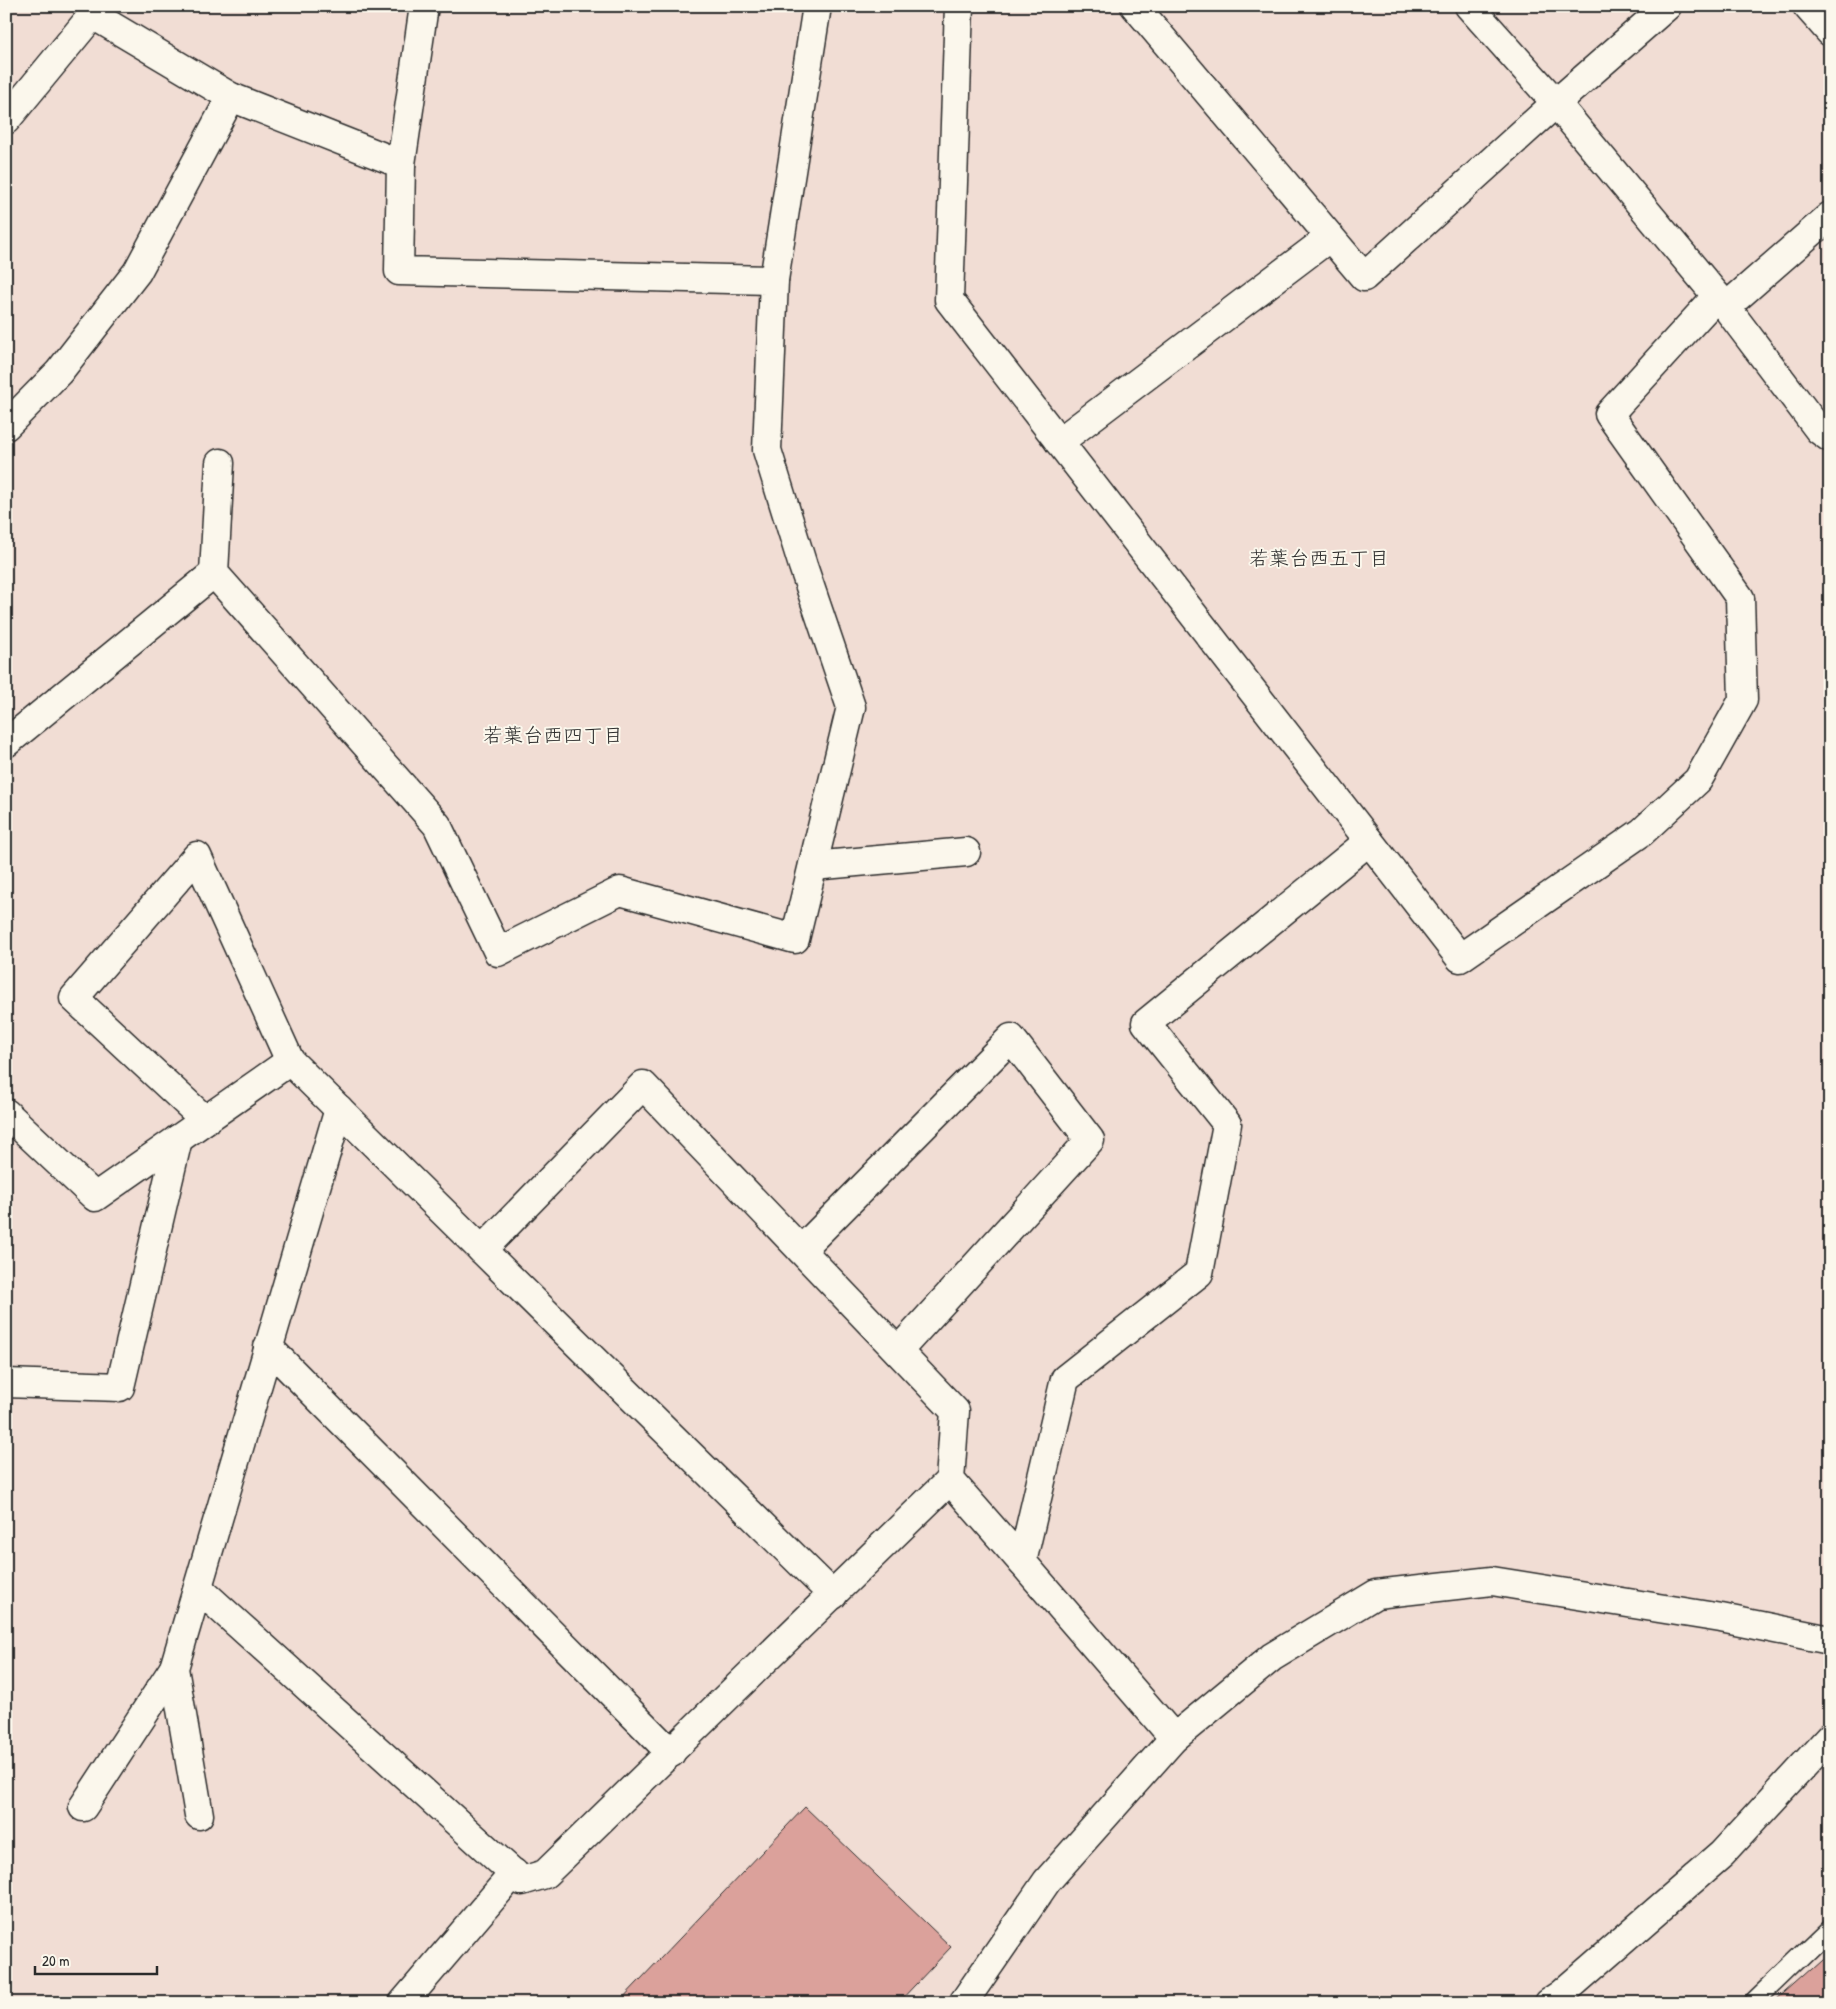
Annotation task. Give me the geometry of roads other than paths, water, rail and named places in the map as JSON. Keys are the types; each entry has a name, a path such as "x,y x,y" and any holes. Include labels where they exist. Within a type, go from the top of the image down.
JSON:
{"street":[{"path":"424,6 402,164 399,271 774,280"},
{"path":"220,463 214,573 437,825 498,952 620,891 795,938 851,707 803,566 767,450 774,280 817,6"},
{"path":"959,6 948,300 1460,958 1642,832 1698,780 1742,700 1740,598 1609,414 1722,302 1830,216"},
{"path":"1135,6 1364,277 1556,103 1667,6"},
{"path":"1469,6 1556,103 1722,302 1819,430 1830,438"},
{"path":"1807,6 1830,32"},
{"path":"6,120 96,10 231,97 402,164"},
{"path":"6,426 59,372 137,272 231,97"},
{"path":"1060,442 1330,237"},
{"path":"6,743 214,573"},
{"path":"1022,1562 1065,1379 1199,1273 1227,1124 1146,1023 1369,841"},
{"path":"813,866 966,852"},
{"path":"205,1120 74,998 198,856 290,1061 833,1595"},
{"path":"801,1250 1011,1038 1090,1140 898,1351"},
{"path":"7,1114 95,1197 290,1061"},
{"path":"198,1588 522,1881 544,1874 671,1753 950,1480 955,1411 643,1085 482,1250"},
{"path":"84,1807 174,1668 339,1109"},
{"path":"6,1383 120,1387 178,1139"},
{"path":"268,1348 671,1753"},
{"path":"950,1480 1174,1738"},
{"path":"963,2003 1047,1881 1174,1738 1272,1657 1376,1594 1492,1581 1721,1618 1830,1640"},
{"path":"174,1668 199,1815"},
{"path":"1548,2003 1560,1995 1722,1854 1830,1737"},
{"path":"403,2003 514,1873"}],"lane":[{"path":"1753,2003 1830,1929"}],"district":[{"name":"若葉台西五丁目","path":"1319,558"},
{"name":"若葉台西四丁目","path":"553,735"}]}
